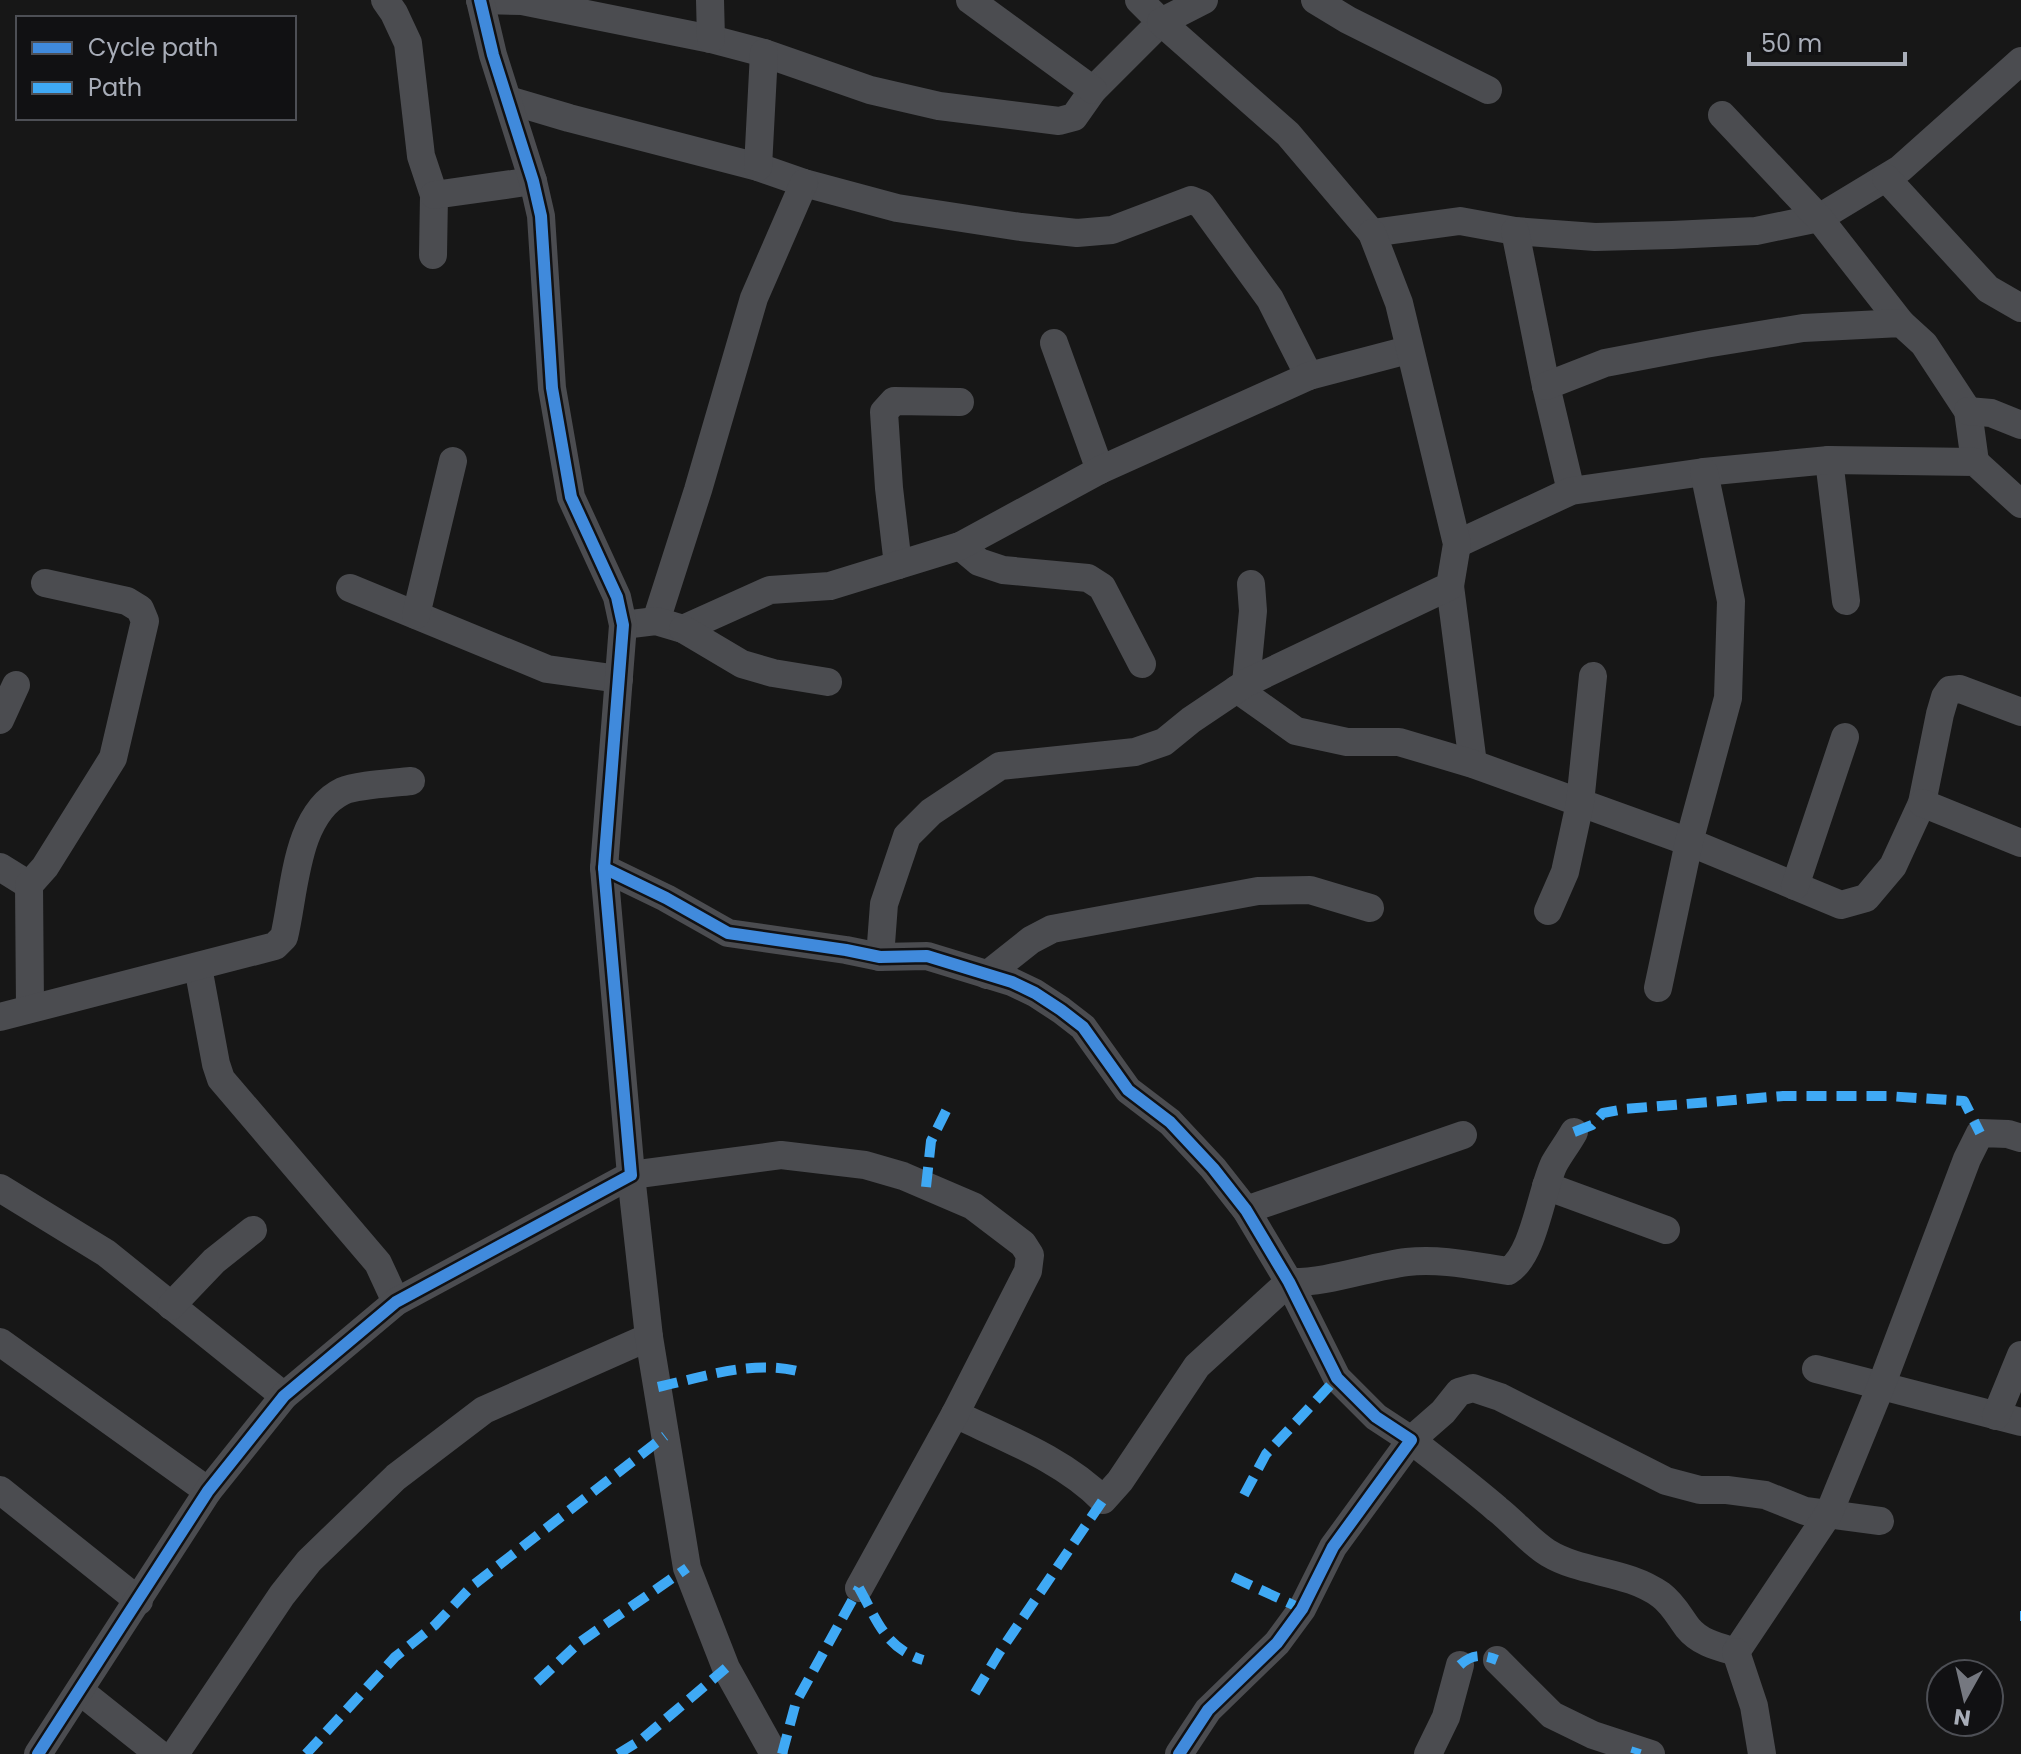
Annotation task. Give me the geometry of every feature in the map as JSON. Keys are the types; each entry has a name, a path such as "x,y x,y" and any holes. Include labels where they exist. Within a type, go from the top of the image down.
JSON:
{"street":[{"path":"385,0 408,43 421,156 434,195 433,255"},
{"path":"774,1754 726,1668 687,1568 649,1337 631,1175 604,868 623,625 617,597 571,497 552,388 541,216 493,55 480,0 522,1 711,39 764,53 870,90 973,112 1059,121 1074,117 1093,90 1161,22 1204,0"},
{"path":"710,0 711,39"},
{"path":"970,0 1093,90"},
{"path":"1139,0 1288,134 1372,233 1399,303 1457,544 1450,586 1473,764"},
{"path":"1315,0 1348,20 1488,90"},
{"path":"758,167 764,53"},
{"path":"1372,233 1460,221 1515,231 1595,237 1672,235 1756,231 1819,218 1900,169 2021,61"},
{"path":"508,100 897,208 1021,227 1077,233 1112,230 1191,200 1201,204 1270,299 1309,376"},
{"path":"1722,115 1819,218 1901,323 1924,344 1968,411 1975,462 2021,504"},
{"path":"1886,178 1988,289 2021,308"},
{"path":"434,195 533,181"},
{"path":"656,621 754,298 804,183"},
{"path":"1515,231 1571,491"},
{"path":"1546,386 1605,363 1705,344 1803,328 1901,323"},
{"path":"1054,343 1100,470"},
{"path":"683,629 770,590 830,586 960,546 1100,470 1309,376 1408,350"},
{"path":"898,565 884,412 894,401 960,402"},
{"path":"1968,411 1991,413 2021,425"},
{"path":"1457,544 1571,491 1704,472 1829,460 1975,462"},
{"path":"1829,460 1846,601"},
{"path":"416,615 453,461"},
{"path":"1658,988 1689,842 1728,698 1731,601 1704,472"},
{"path":"960,546 979,562 1003,570 1088,578 1102,587 1142,664"},
{"path":"30,1008 29,885 45,867 113,758 145,621 140,609 127,601 45,583"},
{"path":"1242,686 1253,611 1251,584"},
{"path":"880,957 884,904 907,836 931,812 1000,766 1135,752 1164,742 1242,686 1450,586"},
{"path":"350,588 547,669 619,679"},
{"path":"623,625 656,621 683,629 742,664 773,673 828,682"},
{"path":"1548,911 1565,872 1580,803 1593,676"},
{"path":"0,720 16,685"},
{"path":"1242,686 1296,731 1347,742 1399,742 1473,764 1689,842 1841,905 1866,898 1893,866 1922,803 1940,714 1950,690 1960,689 2021,712"},
{"path":"1795,886 1845,737"},
{"path":"0,1017 275,946 284,937 302,846 316,812 343,791 411,781"},
{"path":"1922,803 2021,843"},
{"path":"0,867 29,885"},
{"path":"604,868 728,933 880,957 927,956 1012,982 1035,993 1083,1027 1128,1090 1170,1122 1213,1168 1246,1210 1289,1282 1337,1378 1376,1417 1411,1440 1545,1551 1576,1566 1610,1572 1646,1586 1663,1596 1690,1631 1708,1644 1736,1652"},
{"path":"987,975 1031,940 1052,929 1258,891 1310,890 1370,908"},
{"path":"198,967 221,1079 378,1263 396,1302"},
{"path":"955,1414 1042,1457 1103,1500 1120,1481 1197,1366 1289,1282 1308,1283 1409,1262 1442,1262 1508,1271 1515,1267 1526,1245 1554,1164 1574,1132"},
{"path":"1736,1652 1829,1513 1967,1159 1980,1133 2021,1138"},
{"path":"1246,1210 1463,1135"},
{"path":"38,1754 208,1491 284,1396 396,1302 631,1175 781,1155 865,1165 903,1176 973,1206 1023,1244 1030,1255 1028,1271 955,1414 859,1588"},
{"path":"1546,1186 1666,1230"},
{"path":"0,1188 106,1253 284,1396"},
{"path":"171,1306 214,1261 253,1230"},
{"path":"175,1754 282,1595 309,1561 396,1477 484,1410 649,1337"},
{"path":"0,1342 208,1491"},
{"path":"1816,1369 2008,1419 2021,1355"},
{"path":"1179,1754 1208,1710 1277,1643 1302,1609 1333,1547 1411,1440 1443,1412 1459,1392 1473,1388 1500,1397 1666,1481 1700,1490 1765,1495 1805,1511 1880,1521"},
{"path":"0,1490 139,1601"},
{"path":"1736,1652 1754,1706 1762,1754"},
{"path":"1497,1660 1552,1715 1593,1735 1651,1754"},
{"path":"1428,1754 1446,1717 1460,1665"},
{"path":"80,1691 159,1754"}],"marked path":[{"path":"1574,1132 1592,1125 1603,1113 1624,1109 1783,1096 1887,1096 1964,1101 1980,1133"},
{"path":"926,1187 931,1141 948,1107"},
{"path":"658,1387 744,1369 762,1367 797,1371"},
{"path":"1244,1495 1266,1454 1337,1378"},
{"path":"306,1754 395,1657 435,1625 472,1586 665,1436"},
{"path":"975,1693 1103,1500"},
{"path":"537,1682 580,1642 687,1568"},
{"path":"1233,1577 1302,1609"},
{"path":"859,1588 877,1622 891,1640 910,1655 923,1660"},
{"path":"782,1754 796,1702 859,1588"},
{"path":"1460,1665 1477,1656 1497,1660"},
{"path":"618,1754 641,1740 726,1668"},
{"path":"1635,1754 1637,1748"}],"cycle path":[{"path":"38,1754 208,1491 284,1396 396,1302 631,1175 604,868 623,625 617,597 571,497 552,388 541,216 493,55 480,0"},
{"path":"604,868 728,933 880,957 927,956 1012,982 1061,1010 1083,1027 1128,1090 1170,1122 1213,1168 1246,1210 1289,1282 1337,1378 1376,1417 1411,1440 1333,1547 1302,1609 1277,1643 1208,1710 1179,1754"}]}
